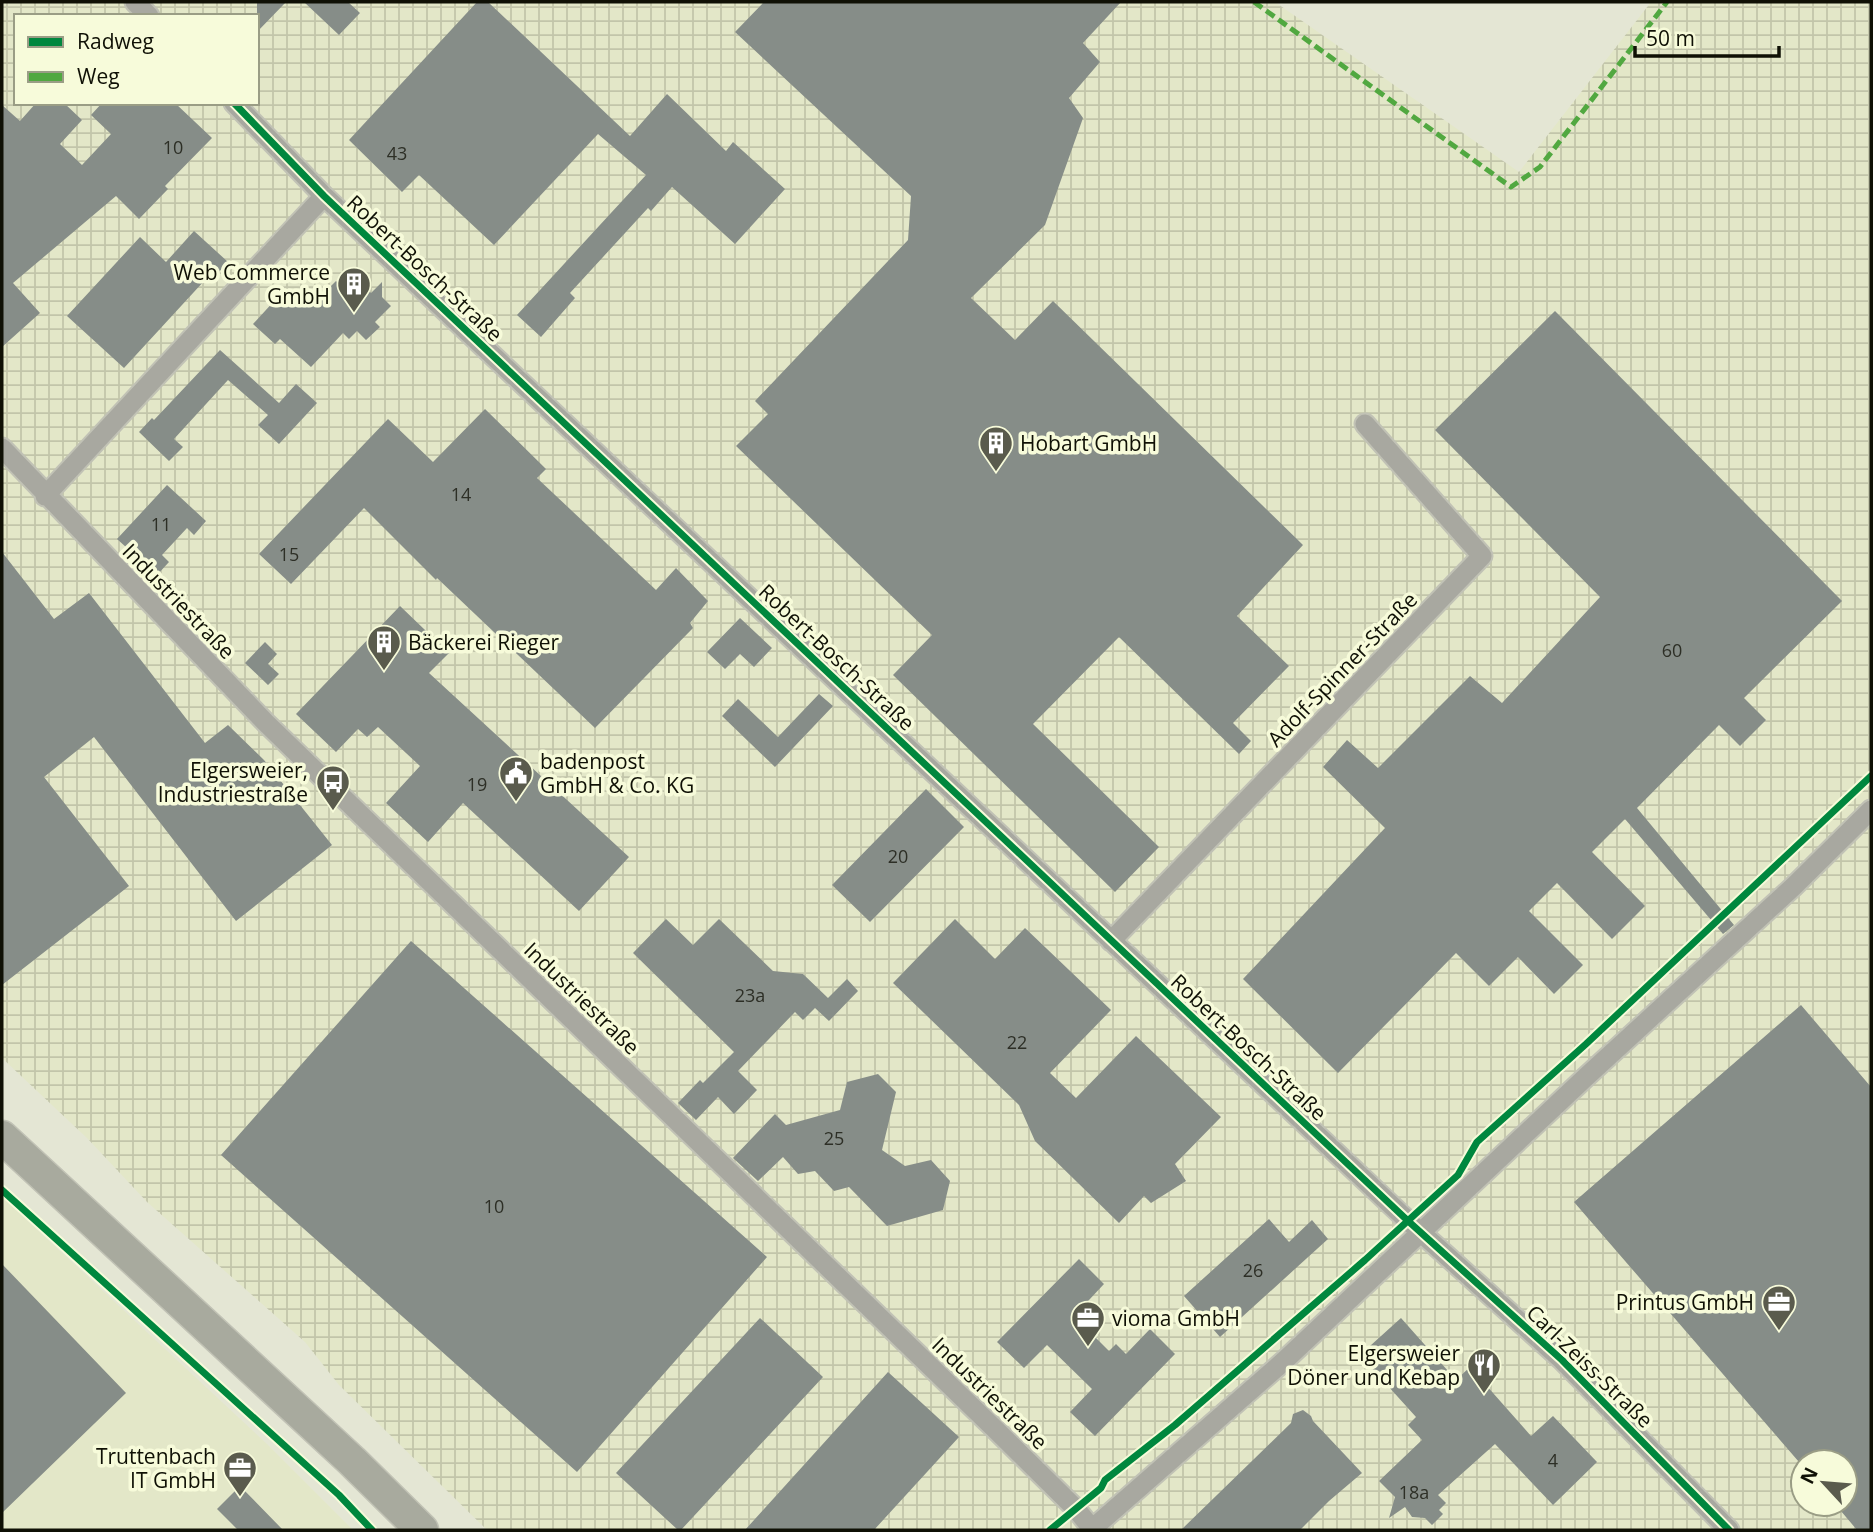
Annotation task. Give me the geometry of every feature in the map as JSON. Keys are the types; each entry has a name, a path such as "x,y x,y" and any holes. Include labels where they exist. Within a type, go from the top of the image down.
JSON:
{"main road":[{"path":"2,1137 352,1461 422,1530"}],"street":[{"name":"Robert-Bosch-Straße","path":"236,105 324,196 1420,1233"},
{"path":"45,496 324,196"},
{"name":"Adolf-Spinner-Straße","path":"1111,940 1482,556 1365,425"},
{"name":"Industriestraße","path":"2,448 45,496 266,723 997,1431 1076,1509 1090,1530"},
{"path":"1090,1530 1274,1370 1793,887 1871,810"},
{"name":"Carl-Zeiss-Straße","path":"1420,1233 1562,1360 1729,1530"}],"shaded area":[{"path":"2,2 1275,2 1519,172 1651,2 1871,2 1871,1530 487,1530 339,1385 305,1342 147,1202 88,1139 2,1058"},
{"path":"2,1197 268,1445 353,1530 2,1530"}],"building":[{"path":"257,2 286,2 259,30"},
{"path":"304,2 348,2 360,13 339,35"},
{"path":"477,2 488,2 630,136 667,94 726,151 733,142 785,189 735,244 672,187 651,211 648,208 570,293 575,298 541,337 517,315 646,175 598,134 494,245 419,175 402,192 349,140"},
{"name":"Hobart GmbH","path":"764,2 1121,2 1083,43 1100,62 1069,98 1083,118 1045,225 971,298 1015,340 1053,301 1303,545 1237,616 1289,666 1233,723 1251,741 1239,754 1119,637 1033,724 1159,847 1115,892 893,675 932,635 736,446 768,414 755,401 908,240 911,196 735,32"},
{"path":"2,105 20,121 34,105 66,105 82,120 60,144 82,165 111,134 91,115 100,105 177,105 212,138 165,186 168,189 139,219 116,196 13,283 40,313 2,347"},
{"path":"194,231 228,262 209,283 205,280 124,368 67,316 140,237 166,262"},
{"path":"358,279 371,293 382,282 382,297 391,306 375,322 380,327 366,340 357,331 349,339 343,333 311,367 280,339 275,344 253,324 276,299 285,304 288,300 293,305 302,294 314,303 336,281 346,291"},
{"path":"1555,311 1842,601 1744,698 1766,720 1740,746 1719,725 1637,808 1734,925 1723,934 1625,819 1592,852 1645,906 1612,939 1557,883 1529,911 1583,965 1554,994 1518,957 1489,986 1456,953 1338,1073 1243,979 1385,828 1323,767 1347,740 1378,768 1470,676 1502,703 1600,597 1435,430"},
{"path":"220,350 279,403 296,384 317,403 279,444 258,425 268,415 228,380 174,439 183,447 169,461 139,432 152,418 154,420"},
{"path":"485,409 546,469 537,478 656,590 676,568 708,601 690,623 693,628 595,728 437,578 436,580 364,508 291,584 259,554 388,419 433,462"},
{"path":"167,485 206,521 194,535 187,528 162,555 169,562 157,575 117,539"},
{"path":"2,552 54,619 89,593 205,743 228,725 264,760 332,845 236,921 94,737 44,777 129,886 2,985"},
{"path":"400,606 449,653 429,673 629,857 579,911 463,803 428,842 386,803 420,766 378,727 367,737 358,729 336,752 296,714"},
{"path":"740,618 772,648 754,667 740,654 725,669 707,652"},
{"path":"265,642 277,654 268,664 279,674 268,685 245,663"},
{"path":"819,694 833,706 775,767 722,716 738,699 778,737"},
{"path":"926,789 964,827 870,922 832,885"},
{"path":"666,919 693,945 719,919 773,971 803,974 828,998 847,979 858,991 829,1021 815,1008 803,1020 795,1012 738,1071 757,1090 734,1114 718,1097 696,1120 678,1103 700,1080 703,1083 734,1052 633,953"},
{"path":"955,919 995,959 1025,928 1111,1010 1050,1073 1076,1098 1136,1036 1221,1117 1175,1164 1186,1181 1151,1203 1144,1196 1119,1223 1035,1141 1019,1105 893,983"},
{"path":"411,941 767,1257 577,1472 221,1155"},
{"name":"Printus GmbH","path":"1801,1005 1871,1087 1871,1530 1857,1530 1847,1518 1859,1518 1859,1448 1789,1448 1789,1450 1574,1202"},
{"path":"878,1074 896,1092 882,1150 905,1166 931,1160 950,1181 943,1210 887,1226 849,1187 834,1191 815,1171 798,1174 783,1157 758,1181 733,1158 775,1114 786,1125 840,1110 847,1082"},
{"path":"1269,1219 1289,1242 1312,1220 1328,1239 1220,1337 1184,1296"},
{"path":"1079,1259 1104,1284 1074,1316 1109,1351 1116,1344 1126,1354 1150,1329 1175,1354 1095,1436 1070,1412 1092,1389 1047,1345 1024,1368 997,1342"},
{"path":"2,1264 126,1393 2,1513"},
{"path":"760,1318 823,1377 681,1530 678,1530 616,1473"},
{"path":"1401,1318 1456,1380 1470,1367 1531,1436 1553,1416 1597,1462 1553,1505 1495,1444 1438,1495 1446,1503 1439,1510 1443,1514 1432,1525 1425,1518 1412,1517 1405,1507 1389,1518 1395,1497 1379,1481 1422,1440 1408,1425 1416,1417 1360,1355"},
{"path":"888,1372 959,1437 874,1530 745,1530"},
{"path":"1303,1410 1362,1473 1300,1530 1181,1530 1291,1423 1293,1414"},
{"name":"Truttenbach IT GmbH","path":"240,1486 283,1530 238,1530 217,1509"}],"marked path":[{"path":"1254,2 1511,187 1540,167 1667,2"}],"cycle path":[{"path":"236,105 324,196 1407,1220 1562,1360 1729,1530"},
{"path":"1050,1530 1101,1488 1105,1480 1175,1425 1365,1260 1458,1175 1477,1142 1586,1044 1871,776"},
{"path":"2,1190 339,1495 372,1530"}],"place":[{"name":"Web Commerce GmbH","path":"354,314"},
{"name":"Hobart GmbH","path":"996,473"},
{"name":"Bäckerei Rieger","path":"384,672"},
{"name":"badenpost GmbH & Co. KG","path":"516,803"},
{"name":"Elgersweier, Industriestraße","path":"333,812"},
{"name":"Printus GmbH","path":"1779,1332"},
{"name":"vioma GmbH","path":"1088,1348"},
{"name":"Elgersweier Döner und Kebap","path":"1484,1395"},
{"name":"Truttenbach IT GmbH","path":"240,1498"}]}
